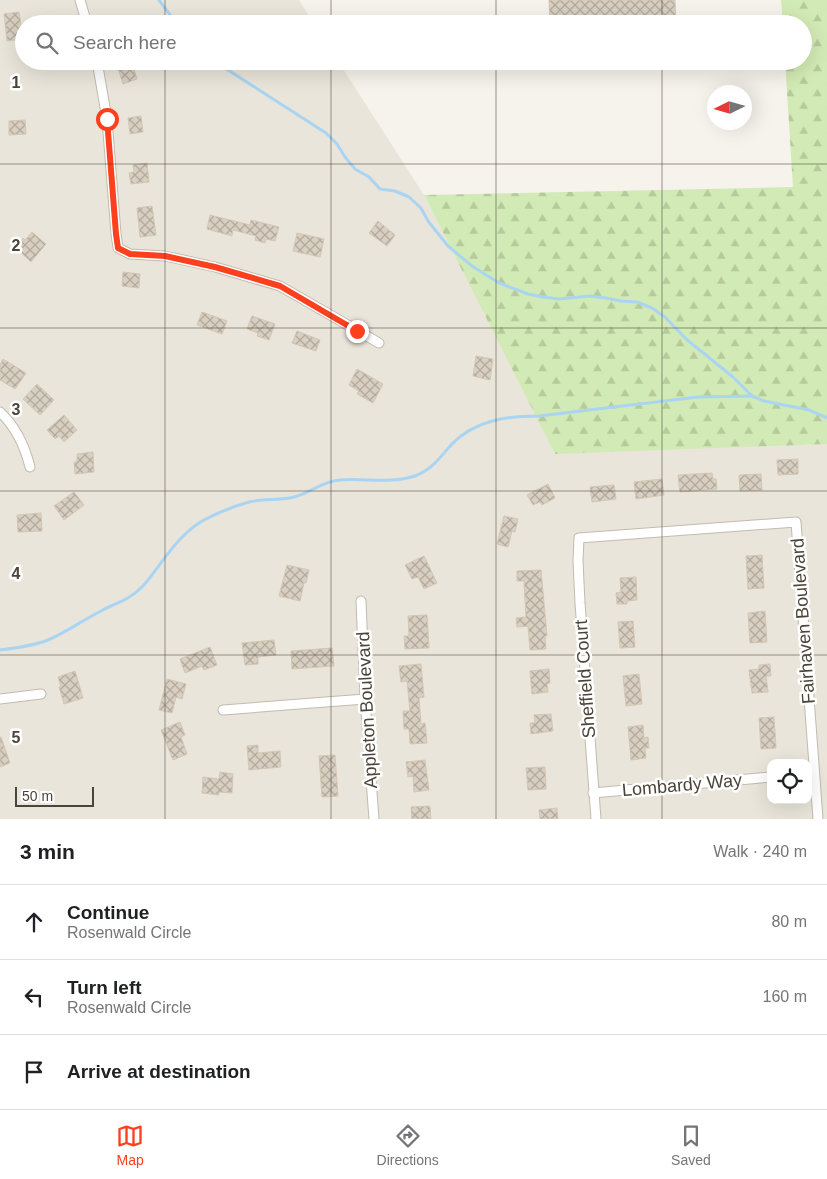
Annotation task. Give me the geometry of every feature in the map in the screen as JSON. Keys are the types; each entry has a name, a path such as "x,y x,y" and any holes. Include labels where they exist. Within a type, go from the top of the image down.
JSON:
{"street":[{"path":"80,0 84,15"},
{"path":"99,70 107,119 118,248 130,254 165,256 215,267 280,286 379,343"},
{"path":"0,412 19,438 30,468"},
{"name":"Fairhaven Boulevard","path":"579,538 796,522 810,759"},
{"name":"Sheffield Court","path":"579,538 580,603 596,819"},
{"name":"Appleton Boulevard","path":"361,601 365,699 374,819"},
{"path":"0,699 40,694"},
{"path":"223,710 365,699"},
{"name":"Lombardy Way","path":"593,793 767,777"},
{"name":"Fairhaven Boulevard","path":"812,780 818,819"}],"shaded area":[{"path":"0,0 299,0 308,15 15,15 15,70 344,70 424,195 555,453 827,444 827,819 0,819"}],"green space":[{"path":"781,0 827,0 827,444 555,454 424,195 793,187 786,70 812,70 812,15 782,15"}],"building":[{"path":"549,0 675,0 676,15 550,15"},
{"path":"19,12 19,15 15,15 15,40 7,41 4,14"},
{"path":"119,70 134,70 137,79 123,84"},
{"path":"141,116 143,132 130,134 128,118"},
{"path":"25,120 26,134 9,135 9,121"},
{"path":"147,163 149,182 131,184 129,173 134,172 133,165"},
{"path":"152,206 156,235 140,237 137,208"},
{"path":"210,215 250,225 251,220 279,227 275,241 266,239 265,243 255,240 256,236 233,230 232,236 207,229"},
{"path":"378,221 395,235 387,246 369,233"},
{"path":"32,232 46,244 31,262 15,247"},
{"path":"297,233 324,239 320,257 293,251"},
{"path":"123,272 140,274 139,288 122,286"},
{"path":"202,312 227,321 222,334 197,325"},
{"path":"252,316 275,324 269,340 257,336 258,333 247,329"},
{"path":"297,331 320,340 316,351 292,343"},
{"path":"476,356 493,359 490,380 473,376"},
{"path":"3,359 26,373 15,389 0,380 0,365"},
{"path":"357,369 383,384 373,403 357,394 359,391 349,385"},
{"path":"37,384 54,400 40,415 23,399"},
{"path":"64,415 77,430 64,442 59,436 55,439 47,430"},
{"path":"93,452 94,472 75,474 74,462 77,462 77,454"},
{"path":"798,459 798,474 778,475 777,460"},
{"path":"712,473 713,479 716,479 717,489 680,492 678,475"},
{"path":"761,474 762,490 740,491 739,475"},
{"path":"662,479 664,495 636,499 634,482"},
{"path":"548,484 555,498 542,505 540,502 533,505 527,495"},
{"path":"614,485 616,499 592,502 590,487"},
{"path":"74,492 84,505 64,520 54,506"},
{"path":"41,513 42,531 18,532 17,515"},
{"path":"504,516 518,519 515,532 512,531 508,547 497,544"},
{"path":"762,555 764,588 748,589 746,556"},
{"path":"424,556 437,583 424,589 418,577 412,579 405,565"},
{"path":"287,565 309,570 300,601 279,596"},
{"path":"541,570 547,636 545,636 546,649 530,650 528,626 517,627 516,618 526,617 524,581 517,581 517,571"},
{"path":"636,577 637,600 627,601 627,604 617,604 616,593 621,592 620,578"},
{"path":"765,611 767,642 750,643 748,613"},
{"path":"427,615 429,648 405,649 404,636 409,636 408,616"},
{"path":"633,621 635,647 620,648 618,622"},
{"path":"274,640 276,655 258,657 258,664 245,665 242,643"},
{"path":"210,647 217,665 204,670 202,666 185,673 180,659"},
{"path":"332,648 334,666 292,669 291,651"},
{"path":"421,664 424,697 419,698 421,724 425,723 427,743 410,744 409,729 404,729 403,711 410,711 407,681 401,682 399,666"},
{"path":"770,664 771,676 766,676 768,692 752,693 749,670 759,669 759,665"},
{"path":"549,669 550,683 547,684 548,692 532,694 530,671"},
{"path":"75,671 83,698 64,704 58,677"},
{"path":"639,674 642,704 626,706 623,676"},
{"path":"167,679 186,684 182,699 176,697 172,713 159,710"},
{"path":"551,714 553,731 531,734 530,723 535,723 534,715"},
{"path":"774,717 776,748 761,749 759,718"},
{"path":"180,722 185,735 181,737 187,754 173,760 161,730"},
{"path":"643,725 644,738 648,737 649,748 645,748 646,758 631,760 628,727"},
{"path":"0,737 10,763 0,767"},
{"path":"258,745 258,753 280,751 281,767 249,770 247,746"},
{"path":"335,755 338,796 322,797 319,756"},
{"path":"425,760 429,790 414,792 413,776 408,777 406,762"},
{"path":"545,767 546,789 528,790 526,768"},
{"path":"220,772 233,774 232,793 219,792 219,795 202,793 203,777 219,779"},
{"path":"430,806 431,819 412,819 411,807"},
{"path":"557,808 558,819 540,819 539,810"}],"waterway":[{"path":"159,0 170,15"},
{"path":"228,70 326,133 337,144 355,169 369,177 380,189 395,191 409,197 421,208 428,221 448,246 472,266 499,283 528,294 543,297 559,299 590,296 637,302 652,308 665,317 686,339 733,377 752,396 764,401 809,410 827,418"},
{"path":"0,650 48,640 128,598 143,586 170,550 194,526 220,512 255,501 294,497 334,481 396,480 415,476 431,466 461,436 492,421 698,397 752,396"}],"route":[{"path":"107,119 118,248 130,254 165,256 215,267 280,286 357,331"}]}
